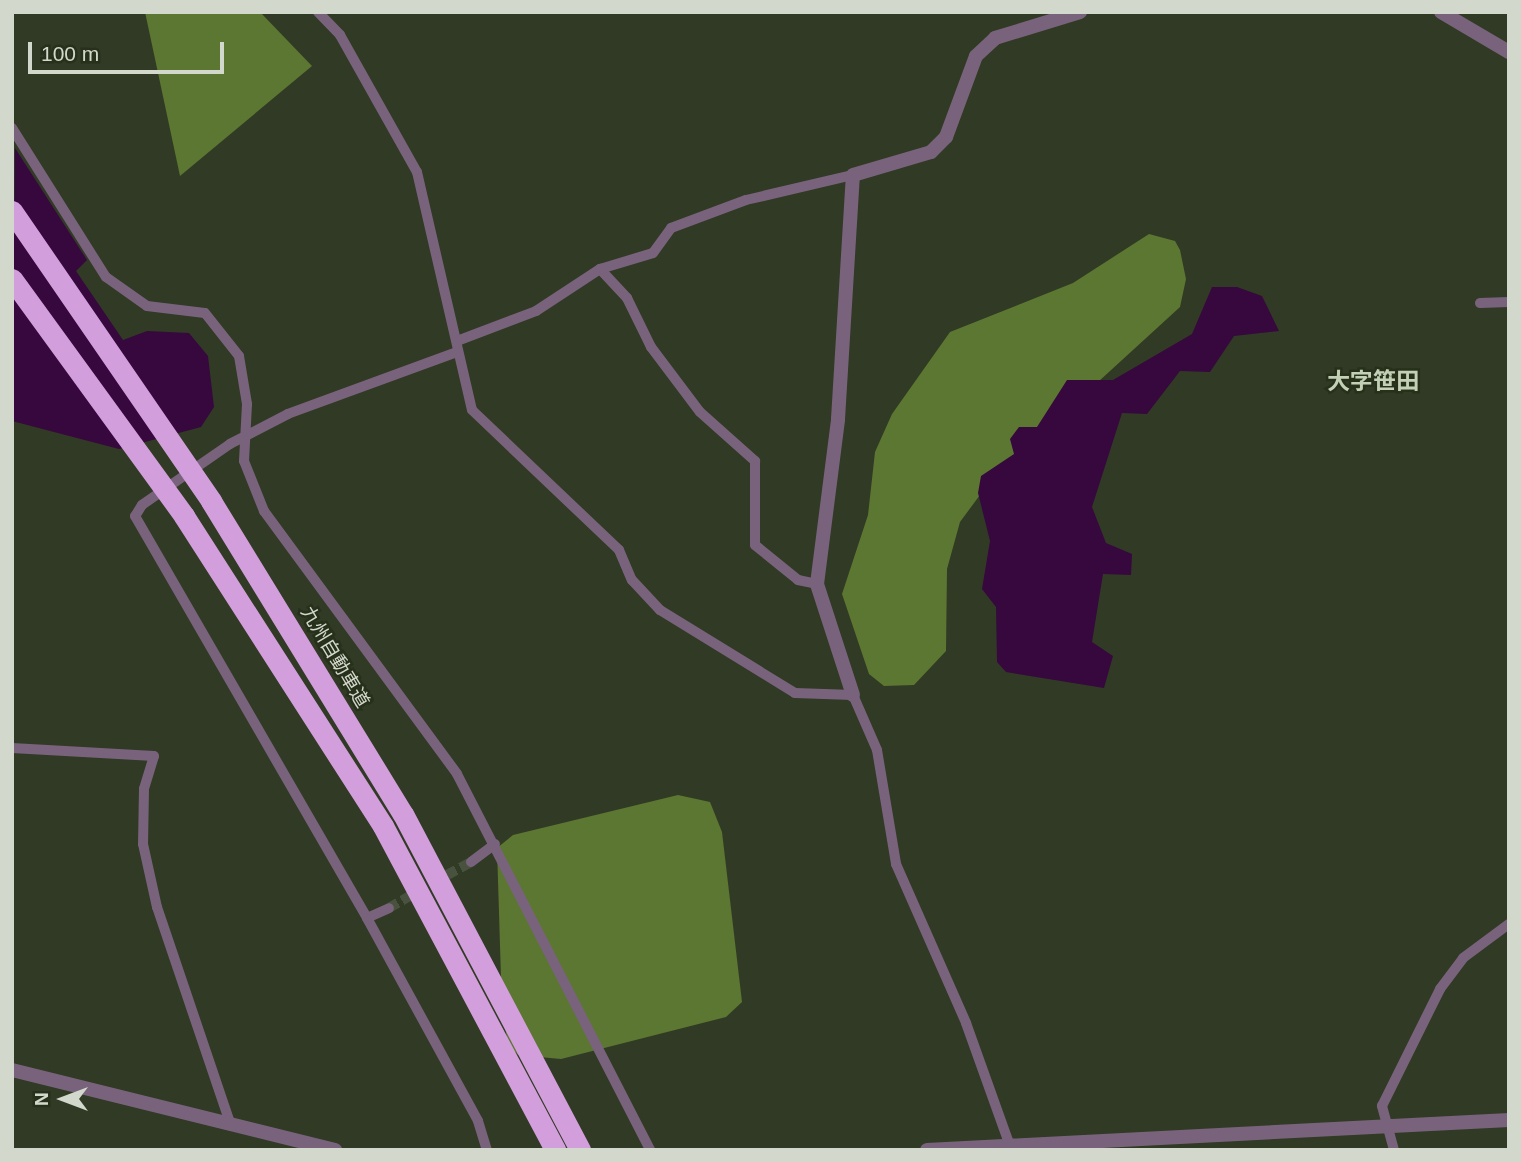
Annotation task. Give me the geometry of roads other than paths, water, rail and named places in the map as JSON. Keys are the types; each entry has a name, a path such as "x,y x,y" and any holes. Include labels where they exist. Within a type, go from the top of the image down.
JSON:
{"highway":[{"name":"九州自動車道","path":"12,211 211,501 403,814 579,1148"},
{"path":"12,279 184,516 383,826 553,1147"}],"street":[{"path":"318,12 340,35 417,172 472,410 619,550 632,580 660,610 795,693 853,695"},
{"path":"487,1150 478,1121 367,918 135,516 142,505 242,439 288,414 536,311 600,269 653,253 671,228 746,200 853,175 931,152 946,137 976,56 995,38 1080,12"},
{"path":"1441,12 1509,52"},
{"path":"12,128 37,177 126,296 147,306 205,313 224,333 241,368 247,404 242,439 250,481 264,511 457,774 650,1150"},
{"path":"853,175 838,419 817,584 853,695 877,750 897,864 966,1023 1010,1146"},
{"path":"600,269 627,298 651,347 700,412 755,461 750,536 755,545 798,580 817,584"},
{"path":"1480,303 1509,302"},
{"path":"12,748 154,756 144,789 143,844 157,907 231,1126"},
{"path":"471,862 495,844"},
{"path":"367,918 389,908"},
{"path":"1394,1150 1384,1127 1382,1106 1440,989 1463,958 1509,924"},
{"path":"12,1070 335,1150"},
{"path":"927,1150 1509,1120"}],"tunnel":[{"path":"434,882 471,862"},
{"path":"389,908 420,890"}],"district":[{"name":"大字笹田","path":"1373,381"}]}
